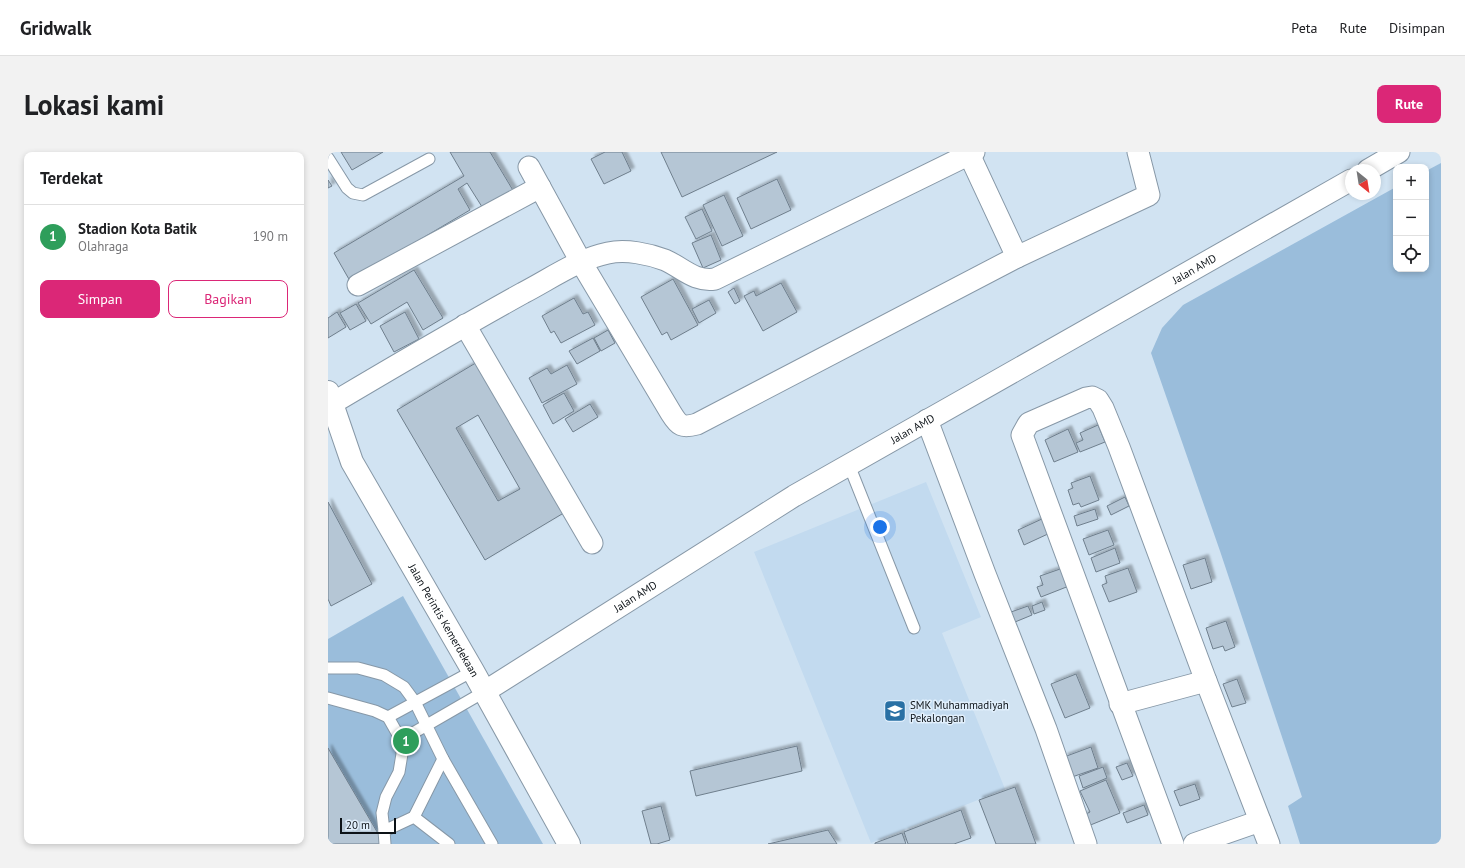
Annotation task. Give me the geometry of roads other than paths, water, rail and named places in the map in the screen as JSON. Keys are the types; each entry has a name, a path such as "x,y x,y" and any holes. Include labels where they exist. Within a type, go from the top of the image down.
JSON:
{"street":[{"path":"529,167 581,262 677,423 682,426 697,424 1017,257 1150,195 1138,152"},
{"path":"1378,164 1399,152"},
{"path":"330,398 581,262 609,253 628,252 652,256 665,261 699,279 715,279 972,153 1017,257"},
{"name":"Jalan AMD","path":"484,692 794,496 1345,183"},
{"path":"358,285 540,187"},
{"path":"465,325 592,543"},
{"path":"1173,844 1120,704 1022,435 1029,423 1086,398 1092,397 1098,400 1106,414 1269,844"},
{"name":"Jalan Perintis Kemerdekaan","path":"330,398 352,462 473,671 569,844"},
{"path":"927,420 982,567 1046,729 1086,844"},
{"path":"328,443 352,462"},
{"path":"1120,704 1206,680"},
{"path":"1194,844 1260,821"}],"lane":[{"path":"328,158 347,188 353,193 363,195 429,159"},
{"path":"849,465 914,628"},
{"path":"328,668 358,668 384,675 404,687 415,702 443,759 490,844"},
{"path":"388,717 473,671"},
{"path":"401,740 484,692"},
{"path":"328,698 388,717 401,740 402,754 399,772 386,797 382,813 385,844"},
{"path":"384,831 414,817 443,759"},
{"path":"414,817 449,844"}],"place":[{"name":"SMK Muhammadiyah Pekalongan","path":"895,711"},
{"name":"Stadion Kota Batik","path":"406,741"}]}
